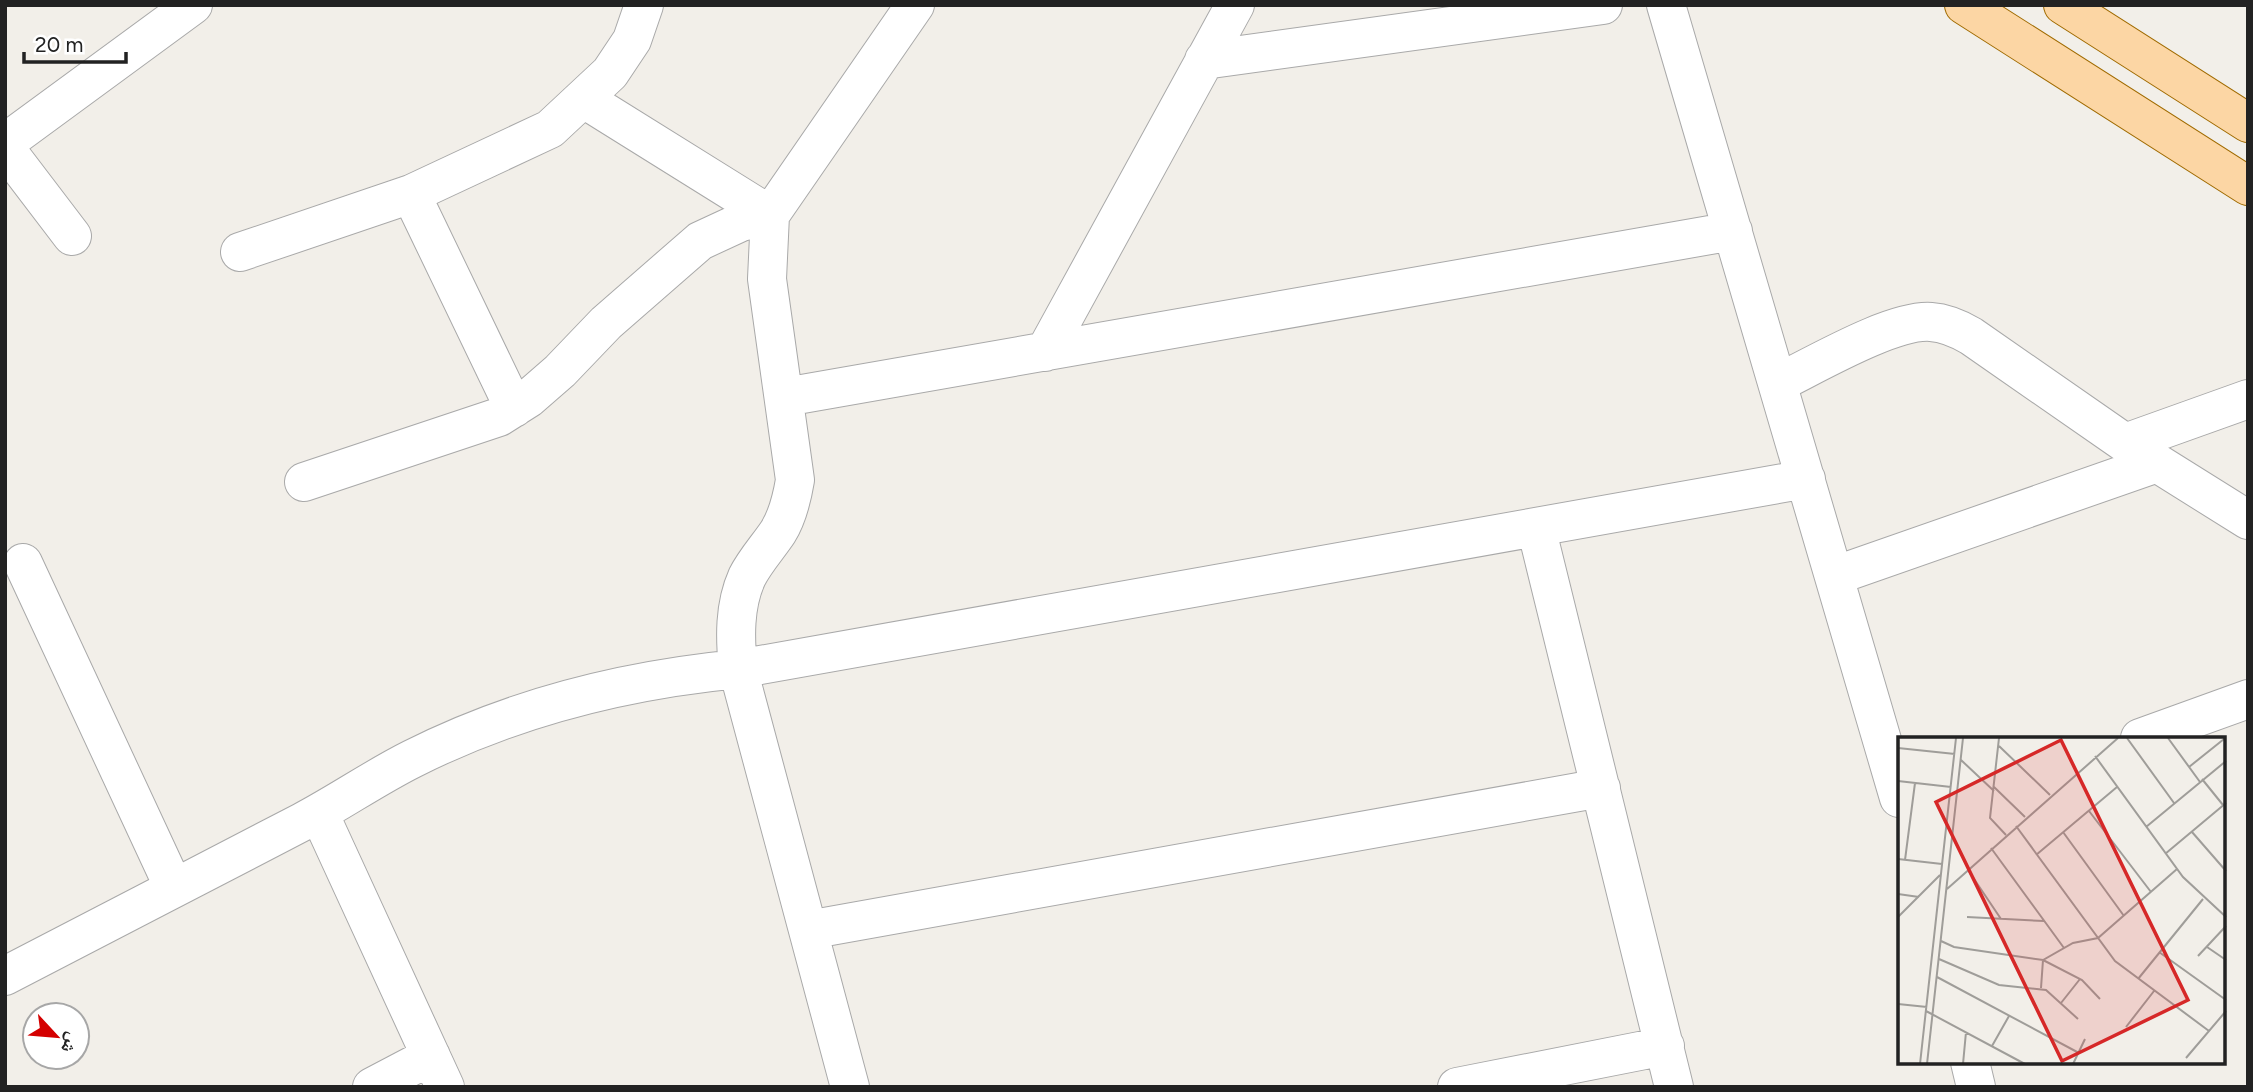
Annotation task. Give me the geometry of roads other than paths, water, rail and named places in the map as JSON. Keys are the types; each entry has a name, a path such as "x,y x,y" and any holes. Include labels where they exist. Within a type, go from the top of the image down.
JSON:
{"main road":[{"path":"1964,5 2248,186"},
{"path":"2063,5 2248,123"}],"street":[{"path":"5,143 193,5"},
{"path":"240,253 411,194 550,129 610,73 632,40 644,5"},
{"path":"850,1087 738,669 735,638 738,607 748,577 785,517 795,480 767,279 770,215 915,5"},
{"path":"1045,352 1234,5"},
{"path":"1205,60 1603,5"},
{"path":"1666,5 1898,795"},
{"path":"584,99 770,215"},
{"path":"5,148 72,236"},
{"path":"411,194 514,408"},
{"path":"304,482 499,417 560,371 606,323 701,241 741,222 770,215"},
{"path":"785,397 1733,232"},
{"path":"1778,383 1891,328 1911,322 1953,326 2125,443 2248,520"},
{"path":"2125,443 2248,399"},
{"path":"1834,576 2157,463"},
{"path":"5,976 319,813 412,759 516,714 571,697 682,674 738,669 1806,479"},
{"path":"1536,527 1674,1087"},
{"path":"23,563 174,888"},
{"path":"2143,737 2248,699"},
{"path":"808,930 1601,788"},
{"path":"319,813 438,1071 372,1087"},
{"path":"1457,1087 1665,1046"},
{"path":"1970,1064 1976,1087"}]}
